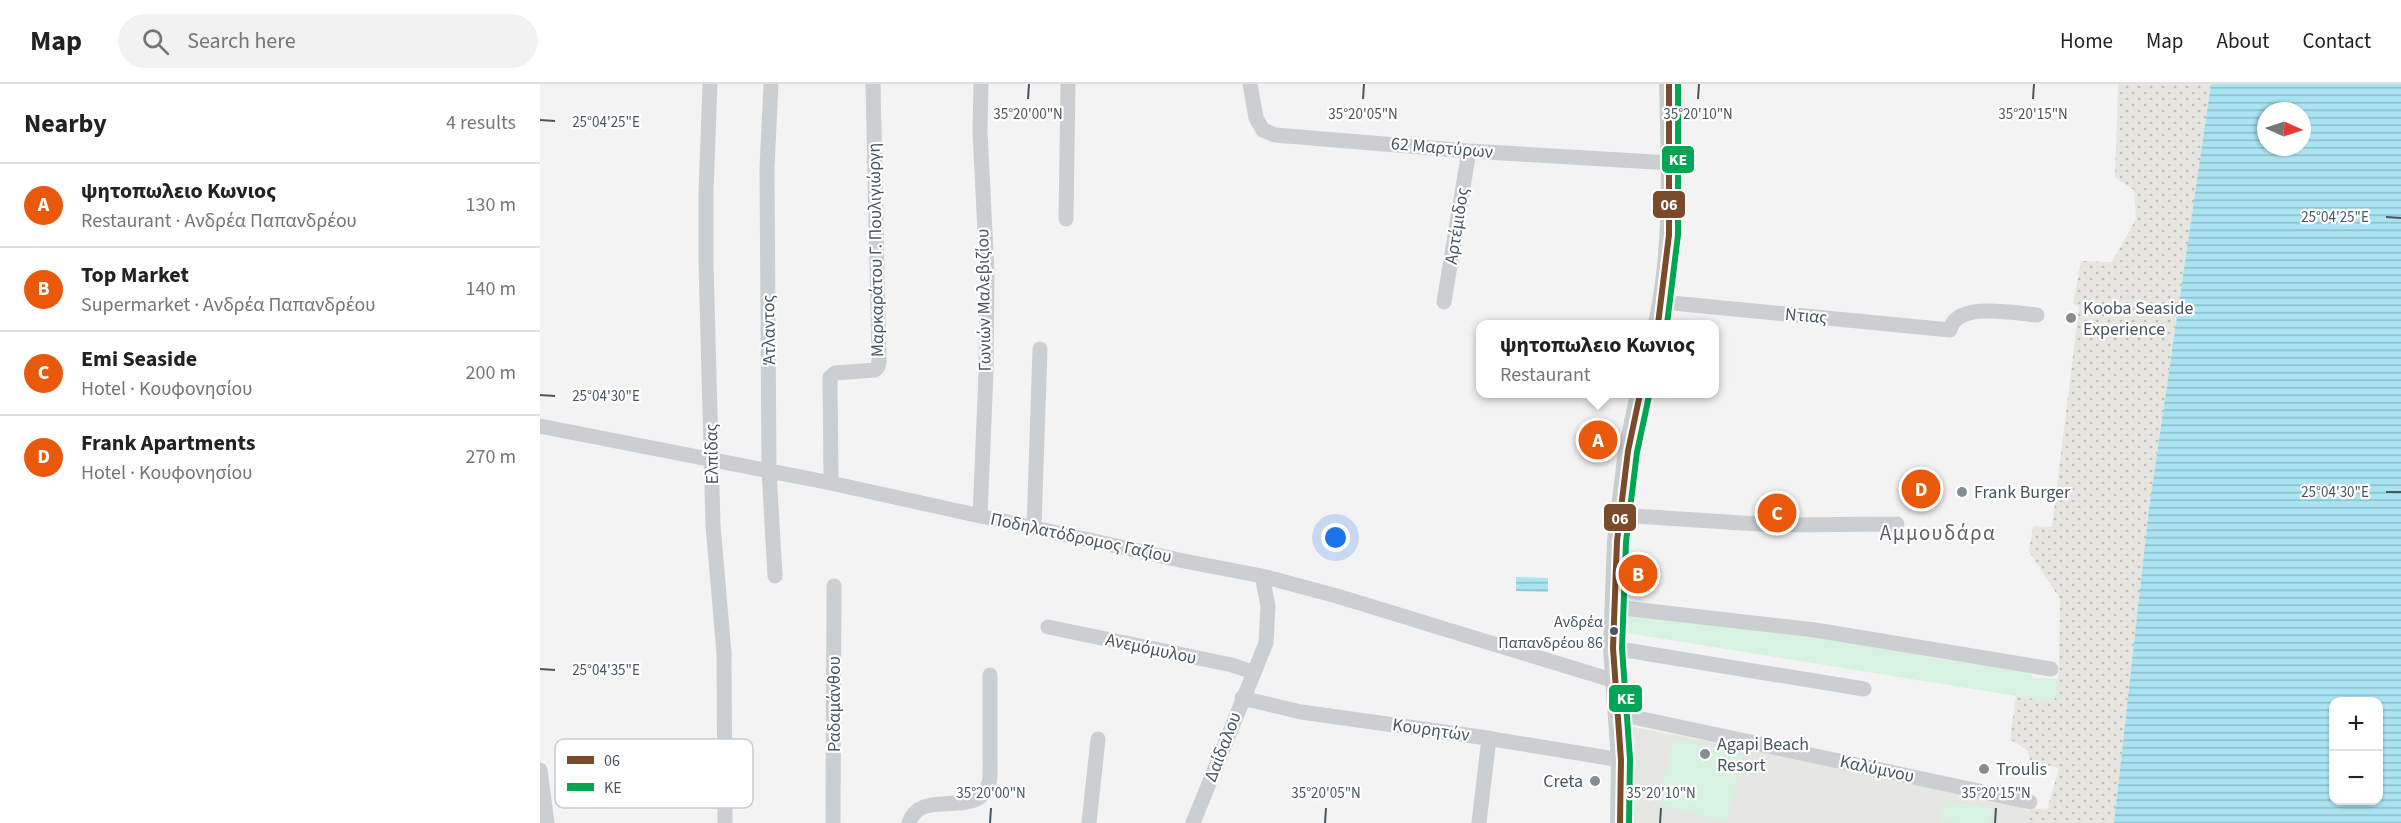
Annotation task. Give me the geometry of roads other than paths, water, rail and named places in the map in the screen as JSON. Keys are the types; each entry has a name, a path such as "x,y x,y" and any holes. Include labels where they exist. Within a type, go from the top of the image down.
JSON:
{"main road":[{"path":"1659,320 1670,234 1669,84"},
{"path":"1620,823 1621,760 1613,648 1614,608 1619,515 1628,451 1639,398"}],"street":[{"name":"Ελπίδας","path":"710,84 706,192 713,525 724,653 725,739"},
{"name":"Άτλαντος","path":"771,84 767,168 770,470 775,576"},
{"name":"Μαρκαράτου Γ. Πουλιγιώργη","path":"831,483 830,376 835,373 875,370 879,361 873,84"},
{"name":"Γωνιών Μαλεβιζίου","path":"980,516 987,284 980,131 981,84"},
{"path":"1066,219 1068,84"},
{"name":"62 Μαρτύρων","path":"1250,84 1256,118 1263,130 1275,135 1469,151 1671,163"},
{"name":"Αρτέμιδος","path":"1444,302 1469,151"},
{"name":"Ντιας","path":"1662,302 1950,330 1957,317 1970,311 2037,315"},
{"path":"1034,527 1040,349"},
{"name":"Ποδηλατόδρομος Γαζίου","path":"540,426 770,470 1262,576 1494,642 1615,681"},
{"path":"1619,515 1773,525 1897,524"},
{"name":"Δαίδαλου","path":"1193,823 1242,698 1263,652 1268,633 1268,606 1262,576"},
{"name":"Ραδαμάνθου","path":"833,823 834,586"},
{"path":"1614,608 1815,630 2050,669"},
{"name":"Ανεμόμυλου","path":"1048,627 1232,664 1253,672"},
{"path":"1613,648 1864,689"},
{"path":"909,823 911,816 926,805 977,800 989,784 990,675"},
{"name":"Κουρητών","path":"1242,698 1301,712 1489,738 1621,760"},
{"name":"Καλύμνου","path":"1619,714 2030,802"},
{"path":"1479,823 1489,738"},
{"path":"1089,823 1098,739"},
{"path":"540,770 548,823"},
{"name":"Ελπίδας","path":"725,808 725,823"}],"water":[{"path":"2211,84 2401,84 2401,823 2114,823 2149,508"},
{"path":"1516,577 1548,578 1548,592 1516,591"}],"place":[{"name":"Kooba Seaside Experience","path":"2071,318"},
{"name":"ψητοπωλειο Κωνιος","path":"1598,440"},
{"name":"Frank Apartments","path":"1921,489"},
{"name":"Frank Burger","path":"1962,492"},
{"name":"Emi Seaside","path":"1777,513"},
{"name":"Top Market","path":"1638,574"},
{"name":"Ανδρέα Παπανδρέου 86","path":"1614,631"},
{"name":"Agapi Beach Resort","path":"1705,754"},
{"name":"Troulis","path":"1984,769"},
{"name":"Creta","path":"1595,781"}],"district":[{"name":"Αμμουδάρα","path":"1938,533"}]}
